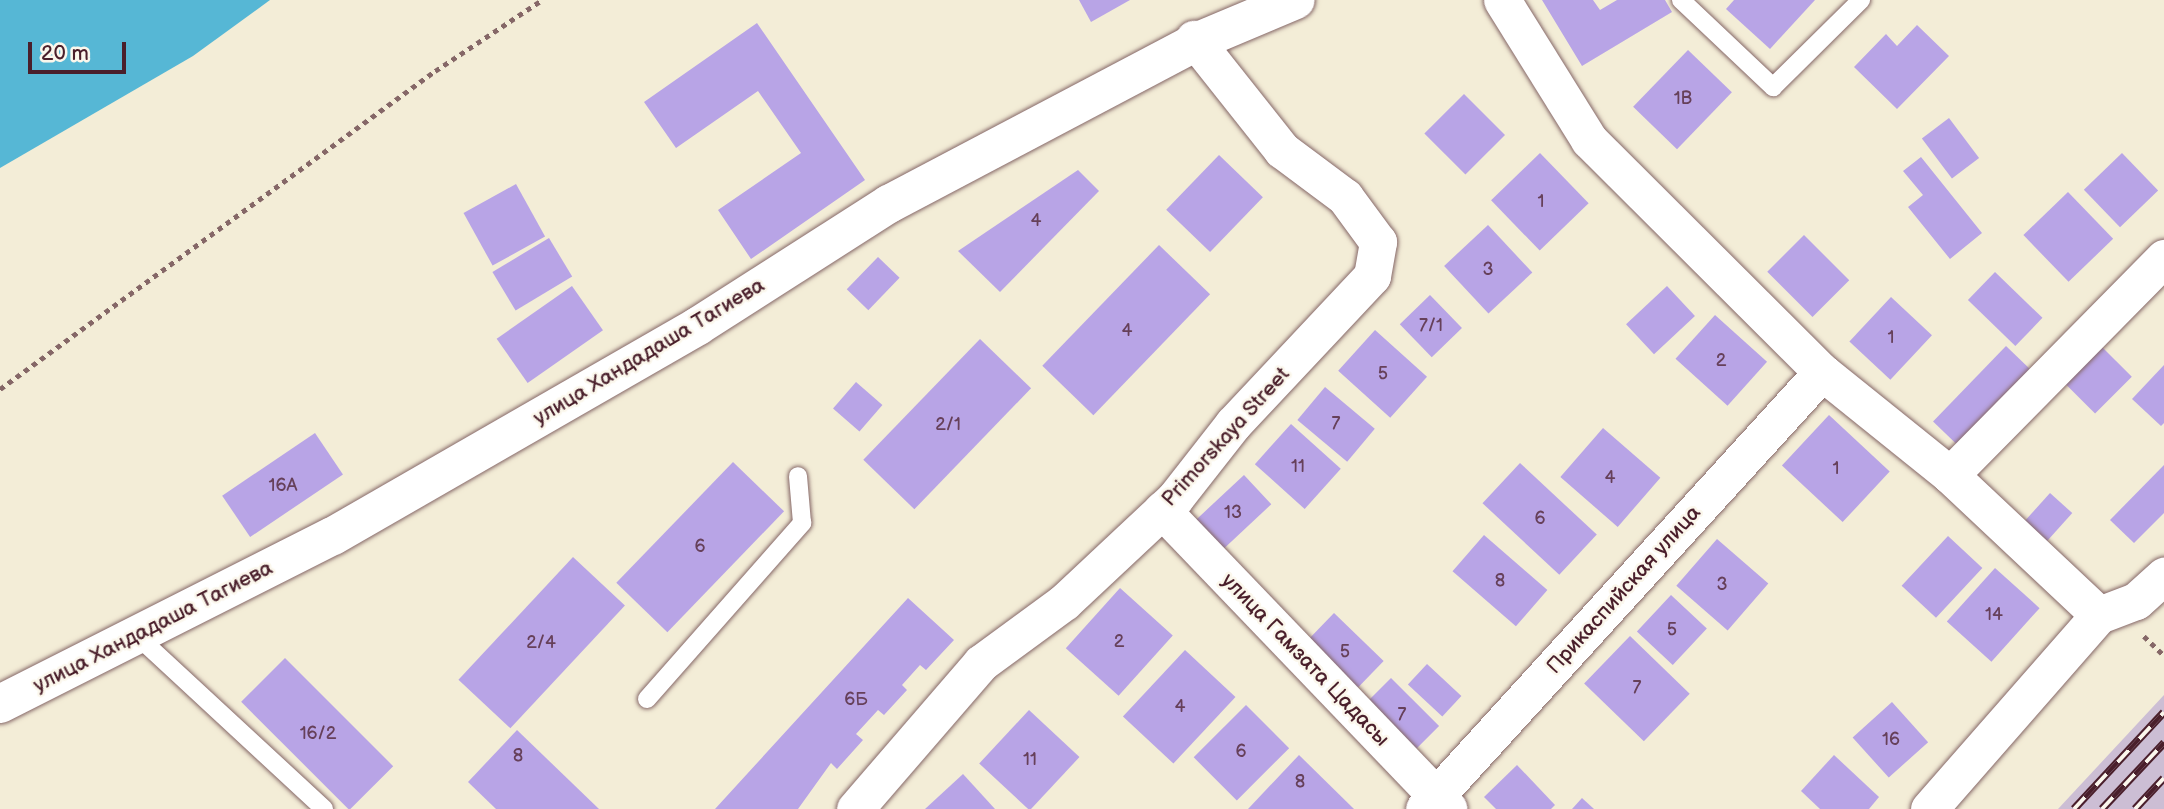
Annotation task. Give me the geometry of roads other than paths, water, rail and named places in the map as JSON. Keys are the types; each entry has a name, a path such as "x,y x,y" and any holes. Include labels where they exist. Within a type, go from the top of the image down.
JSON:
{"street":[{"name":"улица Хандадаша Тагиева","path":"0,702 135,635 350,522 695,322 891,199 1195,41 1284,0"},
{"name":"улица Хандадаша Тагиева","path":"1195,41 1296,0"},
{"path":"1502,0 1589,140 1822,372 1950,475 2099,615"},
{"name":"Primorskaya Street","path":"855,809 981,663 1064,602 1162,510 1233,424 1372,276 1378,242 1345,197 1282,149 1195,41"},
{"path":"1950,475 2164,258"},
{"name":"Прикаспийская улица","path":"1436,805 1822,372"},
{"name":"улица Гамзата Цадасы","path":"1162,510 1436,805"},
{"path":"1929,809 2099,615 2136,601 2164,576"}],"lane":[{"path":"1681,0 1773,87 1861,0"},
{"path":"647,699 802,523 798,476"},
{"path":"135,635 324,809"}],"water":[{"path":"0,0 270,0 193,56 0,168"}],"railway":[{"path":"2074,809 2164,712"},
{"path":"2102,809 2164,743"},
{"path":"2135,809 2164,778"}]}
